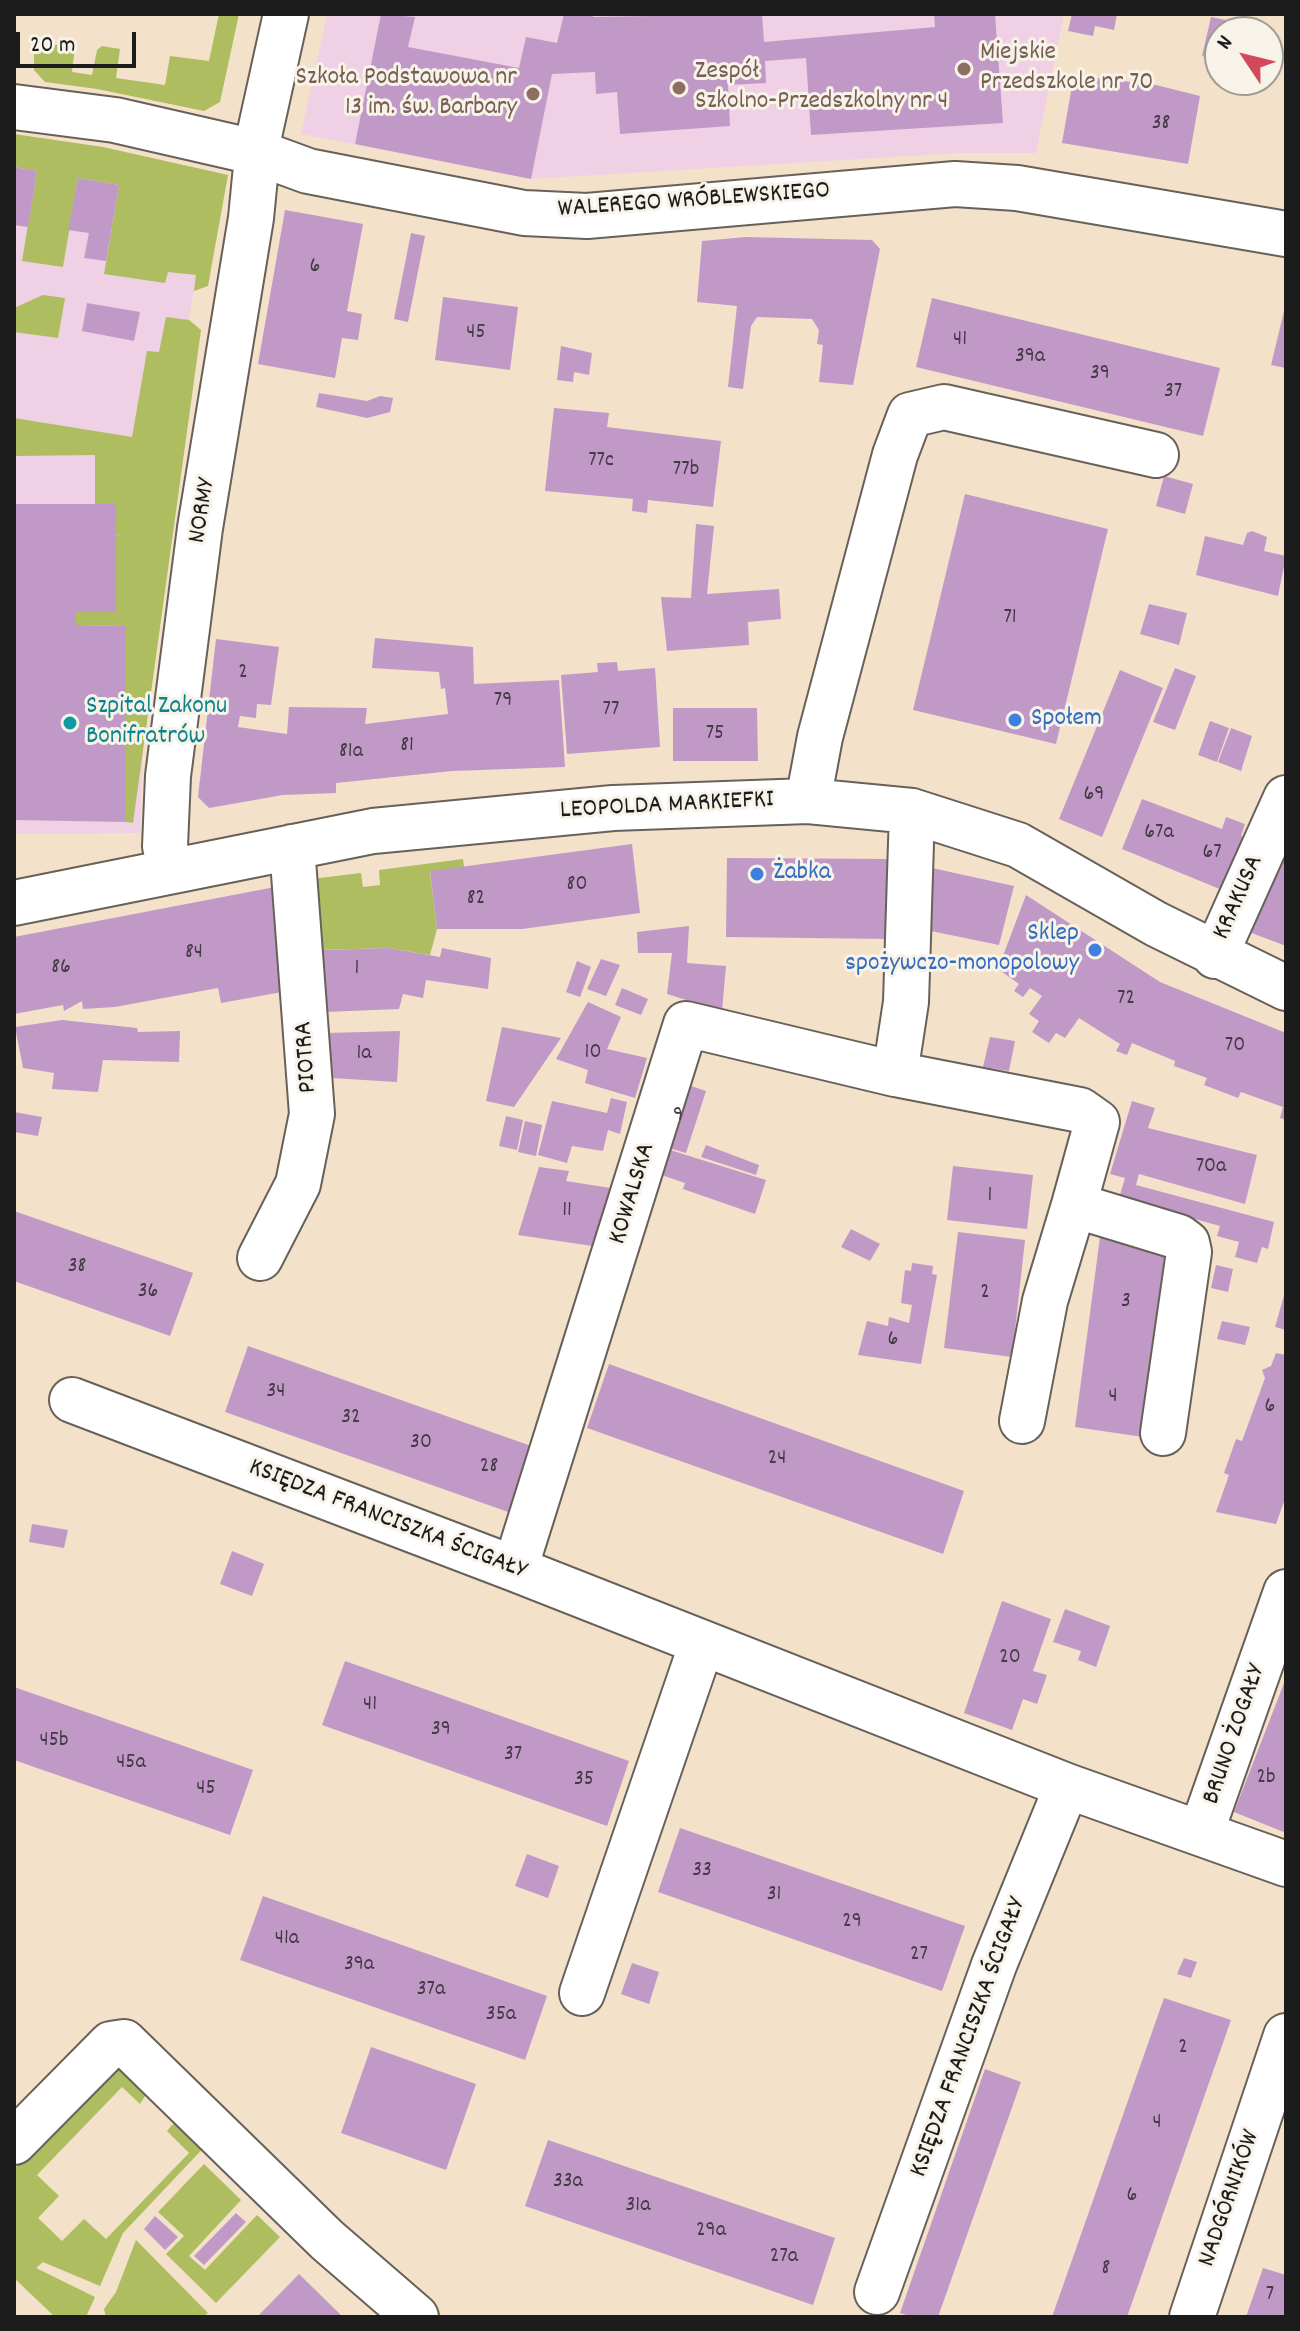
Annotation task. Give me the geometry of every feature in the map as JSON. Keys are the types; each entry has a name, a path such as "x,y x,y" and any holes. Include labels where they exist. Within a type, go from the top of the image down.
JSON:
{"street":[{"name":"NORMY","path":"170,871 165,846 168,776 200,528 259,153 259,136 286,14"},
{"name":"WALEREGO WRÓBLEWSKIEGO","path":"14,107 115,120 259,153 308,171 524,213 587,216 815,193 955,184 1032,190 1286,234"},
{"path":"808,801 820,737 895,455 910,415 944,407 1156,455"},
{"name":"KRAKUSA","path":"1215,956 1286,798"},
{"name":"LEOPOLDA MARKIEFKI","path":"14,903 373,831 480,818 613,808 808,801 912,811 1018,845 1215,956 1286,988"},
{"path":"895,1074 906,1002 912,811"},
{"name":"PIOTRA","path":"260,1258 298,1184 312,1114 292,847"},
{"name":"KOWALSKA","path":"515,1569 686,1024 895,1074 1080,1110 1097,1122 1045,1301 1022,1421"},
{"path":"1074,1205 1179,1237 1187,1243 1189,1252 1163,1433"},
{"name":"KSIĘDZA FRANCISZKA ŚCIGAŁY","path":"72,1400 515,1569 1067,1786 1286,1864"},
{"name":"BRUNO ŻOGAŁY","path":"1201,1833 1286,1592"},
{"path":"582,1993 702,1643"},
{"name":"KSIĘDZA FRANCISZKA ŚCIGAŁY","path":"877,2292 994,1965 1067,1786"},
{"name":"NADGÓRNIKÓW","path":"1192,2317 1286,2036"},
{"path":"14,2142 111,2044 124,2042 327,2240 416,2317"}],"shaded area":[{"name":"Zespół Szkolno-Przedszkolny nr 4","path":"327,14 1064,14 1036,153 958,153 531,179 301,134"},
{"path":"14,138 216,171 157,493 148,585 140,833 14,834"}],"green space":[{"path":"219,14 239,14 220,102 204,111 97,89 45,82 34,70 34,54 40,48 69,42 75,47 72,72 92,75 97,50 102,46 120,49 116,78 165,85 170,56 209,61"},
{"path":"14,134 103,147 228,175 208,286 194,291 196,275 168,272 165,283 104,274 119,185 78,178 63,267 22,261 37,171 14,167"},
{"path":"43,295 65,298 58,338 14,332 14,308"},
{"path":"166,317 189,320 201,330 133,823 126,822 126,626 76,625 76,611 116,611 116,536 120,534 116,533 116,516 120,513 116,513 116,504 95,504 95,455 14,456 14,418 132,437 147,351 159,352"},
{"path":"463,859 464,867 430,872 437,929 430,955 389,948 317,950 311,879 361,873 363,887 380,885 379,870"},
{"path":"123,2057 147,2093 140,2104 122,2087 37,2175 59,2196 38,2218 62,2241 84,2219 106,2239 189,2153 167,2131 172,2125 180,2121 211,2140 123,2233 100,2286 43,2262 36,2268 95,2297 86,2317 55,2317 14,2278 14,2169"},
{"path":"204,2164 241,2200 189,2256 205,2270 257,2215 280,2237 216,2303 166,2254 184,2236 158,2212"},
{"path":"136,2240 208,2313 203,2317 106,2317 104,2309 116,2292"}],"building":[{"path":"381,14 415,17 408,47 519,68 526,37 557,43 564,14 592,14 593,17 762,14 764,42 935,27 934,14 995,14 1003,123 811,135 806,58 765,61 766,83 728,85 730,126 620,134 617,92 596,94 595,72 552,74 531,179 355,144"},
{"path":"1072,14 1117,14 1114,30 1095,26 1093,36 1068,31"},
{"path":"1074,74 1102,79 1103,76 1151,87 1152,84 1200,96 1188,164 1062,143"},
{"path":"14,167 37,171 28,227 14,225"},
{"path":"78,178 119,185 106,261 84,258 89,233 68,230"},
{"path":"285,210 363,224 347,311 362,314 358,340 342,338 335,378 258,364"},
{"path":"411,233 425,236 408,322 394,319"},
{"path":"746,237 872,240 880,249 853,385 819,382 823,345 817,344 819,330 812,319 757,317 751,326 743,389 728,387 737,306 697,302 702,241"},
{"path":"443,297 518,307 510,370 435,360"},
{"path":"932,298 1220,368 1203,436 916,367"},
{"path":"87,303 140,312 134,341 82,331"},
{"path":"1286,307 1286,368 1271,365"},
{"path":"561,346 592,353 589,375 574,372 573,382 557,380"},
{"path":"319,393 367,401 380,396 393,398 390,412 367,418 316,407"},
{"path":"554,408 609,413 607,427 721,441 713,507 648,500 647,513 632,511 633,499 545,491"},
{"path":"1164,476 1193,484 1185,514 1156,506"},
{"path":"965,494 1108,529 1056,744 913,710"},
{"name":"Szpital Zakonu Bonifratrów","path":"14,504 116,504 116,513 120,513 116,516 116,533 120,533 116,536 116,611 76,611 76,625 126,626 126,822 14,820"},
{"path":"696,524 714,526 707,594 779,589 781,619 748,622 749,645 667,651 661,597 691,598"},
{"path":"1252,531 1267,537 1264,551 1286,556 1278,596 1196,575 1205,536 1243,545 1247,533"},
{"path":"1149,604 1187,613 1179,645 1140,634"},
{"path":"375,638 473,647 474,684 559,680 565,767 452,771 336,783 336,793 283,795 209,808 198,797 216,639 279,647 271,705 257,704 256,718 240,716 238,727 287,734 289,707 367,708 365,724 448,714 445,688 441,689 439,672 372,668"},
{"path":"617,662 618,671 655,668 660,747 567,754 561,675 598,672 597,663"},
{"path":"1175,668 1196,676 1175,730 1153,722"},
{"path":"1120,670 1163,688 1102,837 1059,819"},
{"path":"673,708 757,708 758,761 673,761"},
{"path":"1210,721 1229,728 1217,762 1198,755"},
{"path":"1231,728 1252,736 1241,771 1218,762"},
{"path":"1142,799 1222,829 1226,817 1245,824 1241,836 1248,839 1227,892 1122,849"},
{"path":"1286,842 1286,946 1249,932"},
{"path":"632,844 640,913 522,929 437,929 430,871"},
{"path":"727,858 892,859 891,939 726,937"},
{"path":"923,866 1014,886 999,945 926,930"},
{"path":"275,887 288,991 221,1003 218,988 115,1007 83,1009 82,1001 64,1011 63,1005 14,1014 14,937"},
{"path":"1026,895 1160,982 1286,1033 1286,1120 1280,1118 1283,1107 1241,1092 1238,1098 1204,1085 1207,1078 1174,1066 1175,1061 1132,1043 1127,1055 1116,1051 1120,1044 1079,1018 1065,1038 1056,1033 1049,1043 1032,1032 1039,1021 1029,1014 1042,996 1030,988 1023,997 1014,991 1019,984 998,969"},
{"path":"689,926 687,963 726,966 722,1011 667,994 672,953 638,953 637,932"},
{"path":"389,948 440,957 442,948 491,958 488,989 426,980 423,998 403,994 399,1009 325,1012 323,950"},
{"path":"601,959 620,965 606,996 587,989"},
{"path":"577,961 591,967 580,997 566,992"},
{"path":"622,988 648,999 641,1015 615,1005"},
{"path":"588,1002 621,1017 607,1049 647,1058 635,1098 585,1083 588,1070 556,1059"},
{"path":"62,1020 137,1028 138,1032 180,1031 179,1062 103,1060 98,1092 52,1089 54,1073 23,1068 15,1027"},
{"path":"502,1027 561,1038 514,1107 486,1101"},
{"path":"400,1031 397,1082 331,1078 326,1033"},
{"path":"990,1037 1015,1041 1009,1071 983,1067"},
{"path":"670,1079 706,1091 686,1153 651,1143"},
{"path":"611,1098 627,1102 620,1134 608,1130 603,1151 572,1146 567,1163 538,1155 552,1101 607,1113"},
{"path":"1132,1101 1155,1108 1148,1128 1257,1155 1245,1204 1139,1174 1136,1185 1274,1222 1268,1249 1262,1247 1257,1263 1235,1257 1239,1242 1217,1236 1220,1226 1119,1198 1125,1178 1110,1174"},
{"path":"14,1112 42,1117 38,1136 14,1132"},
{"path":"506,1116 523,1120 517,1150 499,1146"},
{"path":"525,1121 542,1125 536,1156 518,1152"},
{"path":"651,1144 766,1180 755,1214 683,1189 685,1183 644,1169"},
{"path":"706,1145 759,1165 756,1175 701,1157"},
{"path":"953,1166 1033,1175 1027,1229 947,1220"},
{"path":"539,1167 569,1171 566,1181 617,1189 599,1247 518,1235"},
{"path":"14,1211 193,1273 170,1336 14,1281"},
{"path":"851,1229 880,1244 870,1261 841,1247"},
{"path":"958,1232 1025,1240 1012,1357 944,1348"},
{"path":"1100,1237 1167,1247 1143,1437 1075,1427"},
{"path":"912,1263 933,1266 932,1274 937,1275 921,1364 858,1355 867,1321 888,1326 889,1317 909,1323 912,1305 901,1303 905,1270 911,1271"},
{"path":"1216,1265 1233,1269 1228,1292 1211,1288"},
{"path":"1286,1292 1286,1330 1275,1327"},
{"path":"1222,1321 1250,1327 1245,1345 1217,1339"},
{"path":"248,1346 534,1447 511,1513 225,1412"},
{"path":"1276,1353 1286,1355 1286,1496 1276,1524 1216,1512 1229,1475 1224,1473 1236,1439 1242,1441 1265,1378 1262,1370 1271,1366"},
{"path":"609,1364 964,1491 943,1554 587,1428"},
{"path":"32,1524 68,1530 64,1548 29,1542"},
{"path":"232,1551 264,1564 252,1596 220,1584"},
{"path":"1002,1601 1051,1619 1033,1671 1047,1675 1037,1704 1023,1699 1012,1730 964,1713"},
{"path":"1065,1609 1110,1626 1096,1667 1078,1660 1081,1651 1053,1642"},
{"path":"345,1661 629,1761 607,1826 322,1725"},
{"path":"1286,1678 1286,1833 1234,1812"},
{"path":"14,1687 253,1770 230,1835 14,1760"},
{"path":"680,1828 965,1926 942,1991 658,1892"},
{"path":"527,1854 559,1866 548,1898 515,1886"},
{"path":"263,1896 547,1996 525,2060 240,1960"},
{"path":"1184,1958 1197,1962 1191,1978 1177,1974"},
{"path":"632,1963 659,1972 649,2004 621,1994"},
{"path":"1164,1998 1231,2020 1127,2317 1052,2317"},
{"path":"371,2047 476,2084 446,2170 341,2133"},
{"path":"985,2069 1021,2082 938,2317 912,2317 900,2313"},
{"path":"548,2140 835,2238 813,2305 525,2206"},
{"path":"236,2213 246,2222 204,2265 194,2256"},
{"path":"155,2216 178,2237 165,2250 144,2229"},
{"path":"1263,2268 1286,2275 1286,2317 1246,2317"},
{"path":"299,2274 343,2317 257,2317"}],"place":[{"name":"Miejskie Przedszkole nr 70","path":"964,69"},
{"name":"Zespół Szkolno-Przedszkolny nr 4","path":"679,88"},
{"name":"Szkoła Podstawowa nr 13 im. św. Barbary","path":"533,94"},
{"name":"Społem","path":"1015,720"},
{"name":"Szpital Zakonu Bonifratrów","path":"70,723"},
{"name":"Żabka","path":"757,874"},
{"name":"Sklep spożywczo-monopolowy","path":"1095,950"}]}
